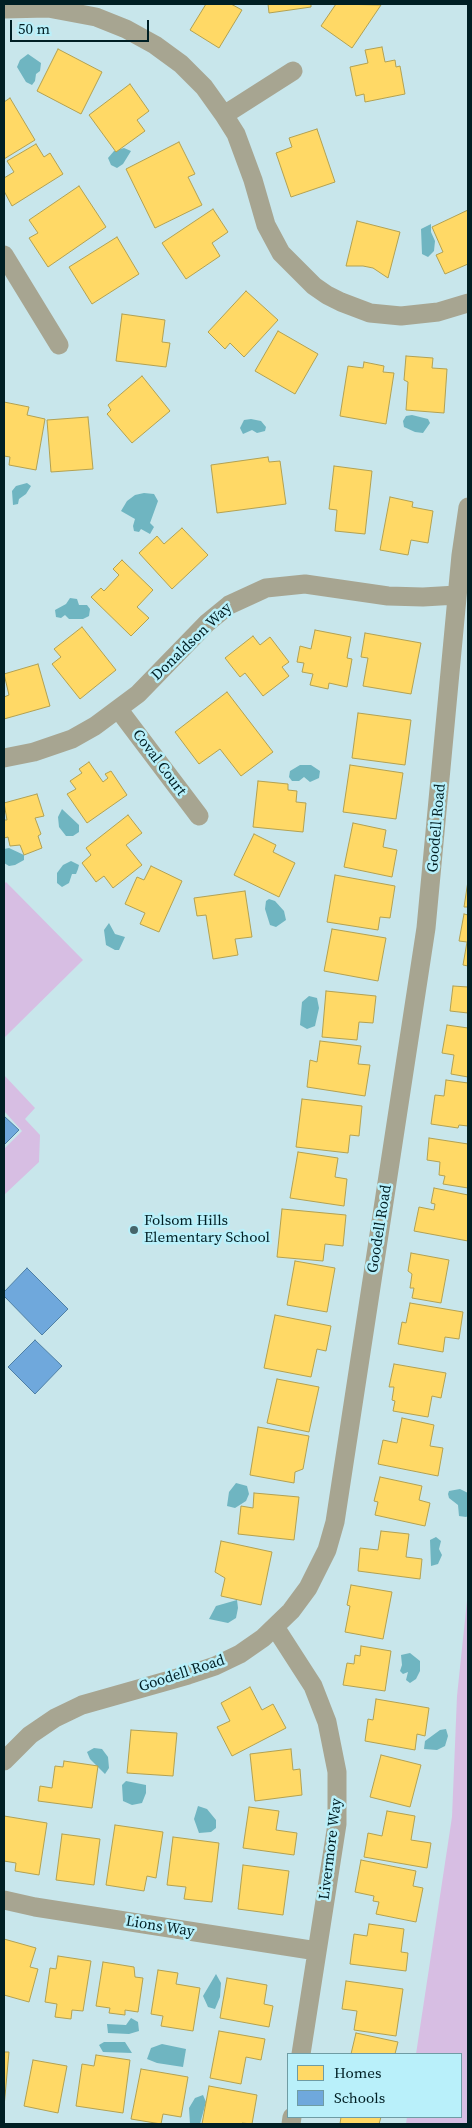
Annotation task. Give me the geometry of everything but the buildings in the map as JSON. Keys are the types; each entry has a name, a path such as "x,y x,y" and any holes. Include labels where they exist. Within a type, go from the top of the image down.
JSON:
{"street":[{"path":"4,9 48,8 80,13 126,29 154,45 181,64 204,87 224,115 242,149 261,211 273,239 291,265 314,286 341,302 370,313 386,315 420,315 468,303"},
{"path":"224,115 293,71"},
{"path":"4,255 59,345"},
{"name":"Goodell Road","path":"4,1761 30,1735 64,1714 95,1700 215,1666 240,1654 275,1627 291,1611 308,1588 322,1563 336,1522 426,928 457,594 468,508"},
{"name":"Donaldson Way","path":"4,758 34,752 72,739 95,726 138,694 207,623 229,605 266,588 305,584 388,596 424,597 457,594"},
{"name":"Coval Court","path":"119,710 199,816"},
{"name":"Livermore Way","path":"275,1627 313,1686 327,1722 337,1772 337,1824 302,2053"},
{"name":"Lions Way","path":"4,1900 35,1908 317,1951"}],"shaded area":[{"path":"6,882 83,960 4,1038 4,884"},
{"path":"4,1075 35,1108 25,1119 40,1135 39,1162 4,1195 4,1149 22,1131 4,1111"},
{"path":"468,1591 468,2124 406,2124 407,2118 462,2118 462,2053 416,2053 452,1817 457,1696"}],"water":[{"path":"28,54 41,63 40,71 36,74 32,85 26,82 17,67 20,60"},
{"path":"124,148 131,151 123,164 117,168 111,165 108,158 114,151"},
{"path":"431,224 431,232 435,241 434,251 428,257 422,254 421,229"},
{"path":"412,415 428,419 430,423 423,433 404,427 403,421 406,416"},
{"path":"244,420 261,421 266,427 265,431 257,433 252,430 243,434 240,428"},
{"path":"27,483 31,486 26,494 19,499 18,504 13,505 12,491 16,486"},
{"path":"144,493 154,494 158,501 150,523 154,527 150,534 141,529 139,532 134,531 135,519 121,511 127,501 135,495"},
{"path":"70,598 77,599 79,605 87,605 90,609 89,616 83,619 69,619 65,615 61,618 56,617 55,610 66,604"},
{"path":"300,765 311,765 320,771 319,778 310,782 304,777 299,781 292,781 289,777 290,771"},
{"path":"62,809 79,825 79,832 73,836 66,836 59,827 58,817"},
{"path":"9,848 24,855 24,860 9,866 4,863 4,849"},
{"path":"71,861 79,865 78,869 76,874 72,874 69,883 62,887 57,883 57,873 63,865"},
{"path":"269,899 275,901 284,911 286,920 276,927 270,925 265,909 266,901"},
{"path":"109,923 115,934 125,937 119,950 106,945 104,930"},
{"path":"309,996 317,998 319,1008 315,1026 307,1029 300,1025 302,1002"},
{"path":"236,1483 247,1486 249,1494 246,1501 235,1508 227,1506 229,1492"},
{"path":"460,1489 468,1493 468,1516 466,1517 459,1516 458,1505 449,1498 448,1494 449,1491"},
{"path":"436,1537 441,1541 439,1549 442,1555 438,1564 431,1566 430,1540"},
{"path":"237,1600 236,1618 228,1623 209,1619 216,1606"},
{"path":"410,1653 420,1661 420,1671 416,1679 410,1683 406,1680 408,1672 403,1674 400,1671 402,1665 401,1655"},
{"path":"446,1729 448,1736 445,1746 437,1750 424,1749 425,1741 440,1730"},
{"path":"94,1748 102,1749 108,1757 109,1768 105,1774 90,1759 87,1752"},
{"path":"126,1781 146,1785 146,1793 142,1803 132,1805 123,1801 122,1785"},
{"path":"198,1806 207,1809 216,1820 216,1828 211,1832 199,1833 194,1819"},
{"path":"216,1974 221,1983 220,1997 215,2009 208,2007 203,1996"},
{"path":"131,2018 138,2022 139,2031 129,2034 108,2033 107,2024 126,2025"},
{"path":"104,2042 125,2042 132,2053 103,2052 99,2045"},
{"path":"162,2044 186,2049 183,2067 157,2063 147,2059 151,2048"},
{"path":"203,2095 206,2102 200,2124 190,2124 189,2108 195,2098"}],"place":[{"name":"Folsom Hills Elementary School","path":"134,1230"}]}
